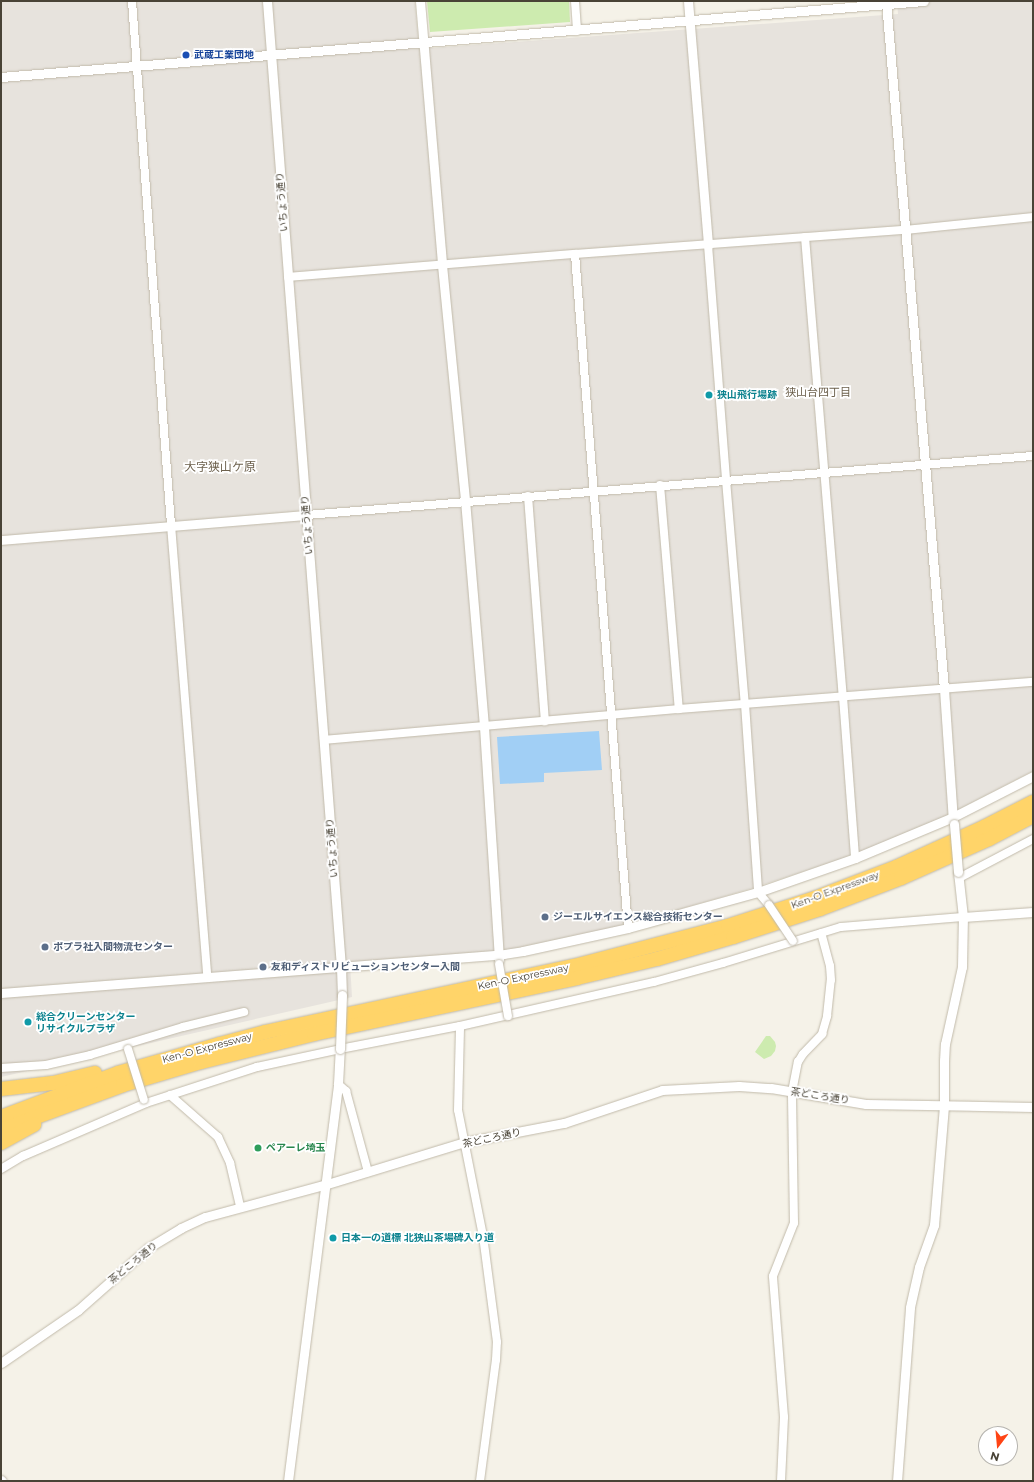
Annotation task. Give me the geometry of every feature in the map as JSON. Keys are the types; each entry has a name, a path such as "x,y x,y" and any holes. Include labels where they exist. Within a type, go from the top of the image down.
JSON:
{"highway":[{"name":"Ken-O Expressway","path":"1,1116 118,1073 265,1032 574,966 728,926 815,898 896,867 984,827 1033,802"},
{"name":"Ken-O Expressway","path":"1,1130 96,1094 201,1062 314,1034 657,959 733,937 820,909 901,878 989,839 1033,816"},
{"path":"1,1089 53,1083 220,1044"},
{"path":"1,1143 27,1128 79,1104 201,1062"}],"street":[{"path":"132,1 171,525 207,976"},
{"name":"いちょう通り","path":"267,1 307,514 342,994 338,1084 324,1185 288,1481"},
{"path":"420,1 442,265 465,500 484,727 499,959 508,1016"},
{"path":"575,1 577,31"},
{"path":"688,1 745,704 758,892 769,905 793,942"},
{"path":"1,77 577,31 886,2 924,1"},
{"path":"886,2 944,689 953,820 963,917 962,967 945,1050 944,1105 934,1225 919,1267 910,1307 898,1445 897,1481"},
{"path":"288,277 905,230 1033,217"},
{"path":"805,237 855,858"},
{"path":"575,254 628,928"},
{"path":"1,540 465,500 1033,456"},
{"path":"660,485 680,709"},
{"path":"528,496 545,721"},
{"path":"324,740 680,709 1033,682"},
{"path":"1,993 207,976 499,959 524,951 628,928 758,892 855,858 953,820 1033,776"},
{"path":"959,875 1033,839"},
{"path":"1,1169 23,1156 145,1102 257,1067 340,1048 508,1016 654,982 723,963 841,927 1033,912"},
{"path":"781,1481 784,1417 773,1276 794,1223 792,1092 798,1062 803,1054 822,1034 827,1016 831,980 830,966 821,933"},
{"path":"1,1068 46,1065 127,1047 182,1027 244,1012"},
{"path":"460,1026 458,1110 483,1236 497,1342 480,1481"},
{"path":"127,1047 145,1102"},
{"path":"338,1084 346,1091 368,1172"},
{"name":"茶どころ通り","path":"1,1363 78,1310 148,1248 181,1228 205,1217 240,1206 324,1185 465,1142 564,1123 662,1090 739,1086 771,1088 866,1104 1033,1107"},
{"path":"170,1095 218,1138 230,1163 240,1206"}],"shaded area":[{"name":"武蔵工業団地","path":"1,1 415,1 419,49 898,14 897,1 1033,1 1033,771 946,816 851,856 753,888 622,926 497,954 350,963 352,997 1,1077"}],"green space":[{"path":"427,1 569,1 570,22 430,32"},
{"path":"766,1036 770,1036 775,1042 776,1046 775,1051 771,1056 764,1059 755,1052"}],"water":[{"path":"599,731 602,770 544,773 544,782 500,784 497,737"}],"place":[{"name":"武蔵工業団地","path":"186,55"},
{"name":"狭山飛行場跡","path":"709,395"},
{"name":"ジーエルサイエンス総合技術センター","path":"545,917"},
{"name":"ポプラ社入間物流センター","path":"45,947"},
{"name":"友和ディストリビューションセンター入間","path":"263,967"},
{"name":"総合クリーンセンター リサイクルプラザ","path":"28,1022"},
{"name":"ペアーレ埼玉","path":"258,1148"},
{"name":"日本一の道標 北狭山茶場碑入り道","path":"333,1238"}],"district":[{"name":"狭山台四丁目","path":"818,392"},
{"name":"大字狭山ケ原","path":"220,467"}]}
